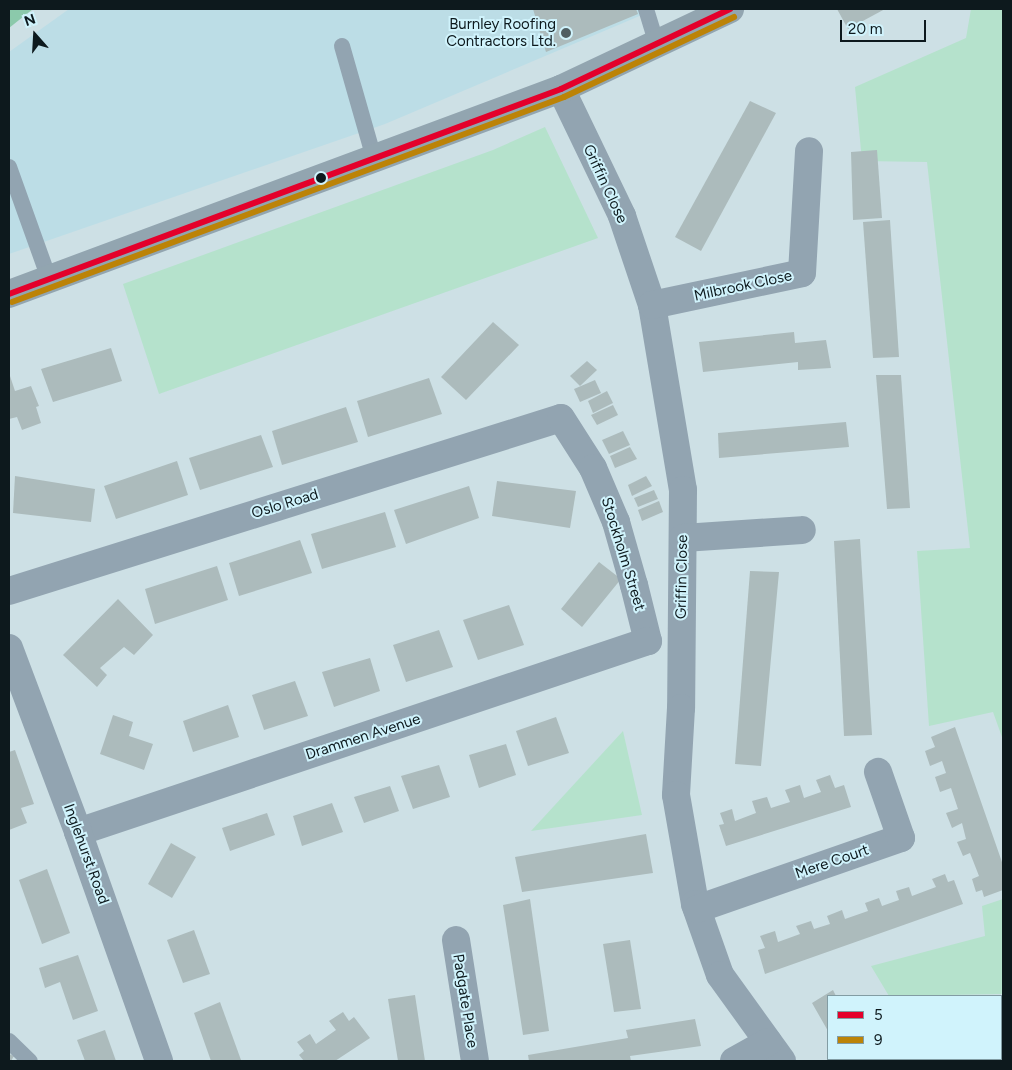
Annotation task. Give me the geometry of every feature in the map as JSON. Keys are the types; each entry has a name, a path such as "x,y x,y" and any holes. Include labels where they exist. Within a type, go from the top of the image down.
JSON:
{"main road":[{"path":"9,294 561,89 730,9"}],"street":[{"name":"Griffin Close","path":"561,89 622,216 652,305 683,490 681,708 676,795 697,908 720,975 775,1051"},
{"name":"Milbrook Close","path":"652,305 802,273 809,151"},
{"name":"Oslo Road","path":"9,591 561,418"},
{"name":"Stockholm Street","path":"561,418 593,468 616,522 648,641"},
{"path":"683,538 802,530"},
{"name":"Drammen Avenue","path":"78,832 648,641"},
{"name":"Inglehurst Road","path":"9,648 78,832 159,1061"},
{"name":"Mere Court","path":"697,908 901,838 878,772"},
{"name":"Padgate Place","path":"456,940 475,1061"},
{"path":"734,1061 775,1051"}],"lane":[{"path":"646,9 656,44"},
{"path":"342,46 374,158"},
{"path":"9,168 49,279"},
{"path":"9,1041 30,1061"}],"shaded area":[{"path":"69,9 656,9 385,124 9,254 9,52"}],"green space":[{"path":"9,9 33,9 9,28"},
{"path":"971,9 1003,9 1003,740 993,712 929,726 917,551 970,548 927,162 862,161 855,87 966,38"},
{"path":"545,127 598,238 159,394 123,284 493,150"},
{"path":"623,731 642,815 531,831"},
{"path":"1003,899 1003,994 888,995 871,966 985,936 982,906"}],"building":[{"name":"Burnley Roofing Contractors Ltd.","path":"533,9 636,9 638,14 546,52"},
{"path":"837,9 885,9 848,29"},
{"path":"750,101 776,113 701,251 675,237"},
{"path":"877,150 882,218 853,220 851,152"},
{"path":"890,220 899,357 873,358 863,222"},
{"path":"493,322 519,345 466,400 441,377"},
{"path":"794,332 795,343 826,340 831,368 798,370 798,362 703,372 699,342"},
{"path":"111,348 122,381 53,402 41,369"},
{"path":"587,361 597,370 580,386 570,376"},
{"path":"9,373 15,391 31,386 39,406 36,407 41,423 22,430 17,417 9,419"},
{"path":"876,375 901,375 910,508 887,509"},
{"path":"429,378 442,414 368,437 357,401"},
{"path":"595,380 601,393 580,402 574,389"},
{"path":"607,391 613,403 593,413 588,401"},
{"path":"613,405 618,415 597,425 591,415"},
{"path":"346,407 358,442 282,465 272,431"},
{"path":"846,422 849,447 719,458 718,433"},
{"path":"623,431 630,445 609,454 602,440"},
{"path":"261,435 273,467 200,490 189,458"},
{"path":"630,447 637,459 615,468 610,456"},
{"path":"177,461 188,495 116,519 104,486"},
{"path":"15,476 95,489 91,522 13,513"},
{"path":"646,476 652,486 632,496 628,485"},
{"path":"497,481 576,491 570,528 492,516"},
{"path":"469,486 479,518 406,544 394,510"},
{"path":"654,490 658,499 638,507 634,498"},
{"path":"659,501 663,512 642,521 638,510"},
{"path":"385,512 396,547 322,569 311,534"},
{"path":"860,539 872,735 844,736 834,541"},
{"path":"300,540 312,573 239,596 229,563"},
{"path":"599,562 621,579 582,627 561,609"},
{"path":"217,566 228,600 155,624 145,589"},
{"path":"750,571 779,572 761,766 735,764"},
{"path":"118,599 153,635 134,655 124,647 100,668 107,675 97,687 63,655"},
{"path":"509,605 524,645 478,660 463,620"},
{"path":"439,630 453,667 406,682 393,645"},
{"path":"370,658 380,691 334,707 322,672"},
{"path":"295,681 308,716 264,730 252,695"},
{"path":"228,705 239,737 193,752 183,721"},
{"path":"113,715 133,722 129,736 153,744 144,770 100,754"},
{"path":"556,717 569,753 528,766 516,731"},
{"path":"955,727 1003,865 1003,890 984,897 982,890 976,892 972,879 979,876 970,853 963,856 957,842 966,839 962,823 952,828 946,813 958,809 951,788 940,792 935,777 946,773 942,761 930,766 925,751 935,747 931,737"},
{"path":"506,744 516,775 479,788 469,755"},
{"path":"15,750 34,804 21,808 27,823 9,830 9,752"},
{"path":"439,765 450,797 413,809 401,776"},
{"path":"830,775 835,788 844,785 851,807 726,846 719,825 724,824 720,813 732,809 735,821 756,813 752,801 767,797 771,808 790,802 785,790 800,785 804,798 821,792 816,780"},
{"path":"390,786 399,811 364,823 354,797"},
{"path":"332,803 343,832 302,846 293,816"},
{"path":"267,813 275,835 230,851 222,828"},
{"path":"646,834 653,873 522,892 515,857"},
{"path":"171,843 196,857 172,898 148,884"},
{"path":"47,869 70,933 42,944 19,880"},
{"path":"945,874 948,882 954,880 963,904 765,974 758,950 765,948 760,936 775,931 778,942 800,934 796,926 811,921 814,929 830,924 827,916 842,910 845,919 868,911 865,903 879,898 882,906 899,900 896,891 909,887 912,896 936,887 932,879"},
{"path":"530,899 549,1031 523,1035 503,905"},
{"path":"194,930 210,974 183,983 167,940"},
{"path":"630,940 641,1009 614,1012 603,944"},
{"path":"78,955 98,1011 73,1020 60,982 45,988 39,968"},
{"path":"833,990 836,995 827,995 827,1029 812,1003"},
{"path":"415,995 425,1061 398,1061 388,999"},
{"path":"220,1002 241,1060 238,1061 211,1061 194,1013"},
{"path":"1003,1007 1002,1038 1002,1008"},
{"path":"343,1012 349,1021 354,1017 370,1038 335,1061 304,1061 299,1055 304,1051 297,1042 310,1034 316,1044 336,1030 329,1021"},
{"path":"695,1019 701,1046 630,1056 631,1061 529,1061 528,1055 628,1038 626,1030"},
{"path":"105,1030 116,1061 85,1061 77,1040"},
{"path":"9,1054 14,1056 11,1061 9,1061"},
{"path":"862,1060 893,1061 863,1061"}],"transit line":[{"name":"5","path":"9,294 561,89 730,9"},
{"name":"9","path":"12,302 564,97 734,17"}],"place":[{"name":"Burnley Roofing Contractors Ltd.","path":"566,33"}]}
